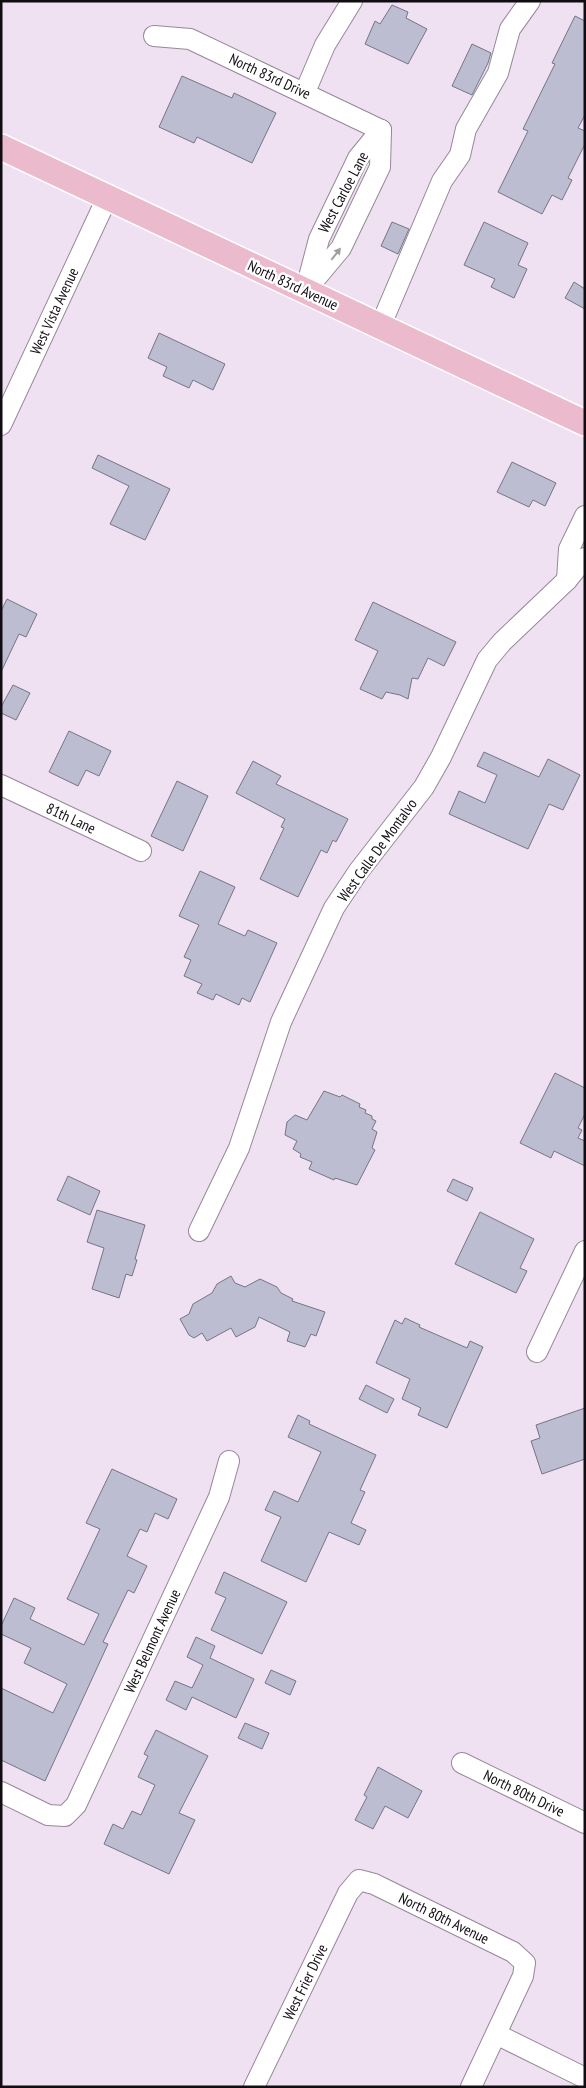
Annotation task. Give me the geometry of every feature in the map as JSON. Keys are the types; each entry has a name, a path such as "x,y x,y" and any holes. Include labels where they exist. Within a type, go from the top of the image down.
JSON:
{"main road":[{"name":"North 83rd Avenue","path":"1,147 585,423"}],"street":[{"path":"304,92 325,46 352,1"},
{"path":"380,326 442,181 460,155 466,129 498,74 510,29 530,1"},
{"name":"North 83rd Drive","path":"154,36 190,39 381,130"},
{"name":"West Carloe Lane","path":"305,291 319,239 358,158 381,130"},
{"name":"West Carloe Lane","path":"305,291 341,248 380,167 381,130"},
{"path":"350,175 371,184"},
{"name":"West Vista Avenue","path":"1,425 107,198"},
{"path":"567,580 569,549 584,522"},
{"name":"West Calle De Montalvo","path":"199,1231 239,1148 281,1022 334,908 358,872 424,787 441,757 488,660 502,642 567,580 585,558"},
{"name":"81th Lane","path":"1,785 141,851"},
{"path":"537,1352 585,1251"},
{"name":"West Belmont Avenue","path":"1,1792 48,1815 65,1816 76,1805 215,1506 229,1461"},
{"name":"North 80th Drive","path":"462,1763 585,1823"},
{"name":"North 80th Avenue","path":"359,1880 374,1884 513,1952 525,1963 523,1976 496,2034"},
{"name":"West Frier Drive","path":"254,2087 348,1893 359,1880"},
{"path":"471,2087 496,2034 585,2078"}],"building":[{"path":"392,5 408,12 406,18 427,29 408,64 365,44 375,21 380,24"},
{"path":"575,16 585,21 585,115 578,128 585,131 585,144 568,178 572,180 562,200 552,195 542,214 498,192 528,131 523,129 555,64 552,63"},
{"path":"472,44 491,53 472,95 452,86"},
{"path":"182,76 232,98 234,93 276,113 252,163 197,137 194,143 159,127"},
{"path":"392,222 409,229 398,254 381,246"},
{"path":"484,222 528,243 518,265 527,269 514,298 491,287 495,279 464,265"},
{"path":"574,282 585,289 585,309 565,298"},
{"path":"159,333 225,364 213,390 193,380 189,388 163,376 167,367 148,358"},
{"path":"98,455 170,489 145,540 110,524 129,486 92,468"},
{"path":"512,462 556,483 545,506 533,500 529,507 497,492"},
{"path":"7,599 37,614 26,637 19,634 1,672 1,611"},
{"path":"373,602 456,642 444,666 428,658 418,679 412,678 408,699 386,692 382,699 360,689 378,651 355,640"},
{"path":"13,685 30,693 16,720 1,713 1,707"},
{"path":"69,731 111,751 99,776 86,770 78,786 49,772"},
{"path":"484,752 539,777 548,759 580,775 563,810 549,804 528,849 449,814 459,791 485,803 497,775 477,766"},
{"path":"253,761 281,776 276,784 348,819 336,842 333,840 327,853 321,850 298,897 260,879 284,828 281,827 285,819 236,793"},
{"path":"177,781 208,796 183,851 151,836"},
{"path":"200,871 235,887 218,924 245,936 248,930 277,943 250,1002 242,998 239,1005 216,994 213,1000 197,993 202,984 184,976 191,960 184,957 199,925 179,916"},
{"path":"555,1073 585,1088 585,1114 578,1128 582,1130 578,1138 585,1141 585,1166 554,1151 551,1158 520,1143"},
{"path":"324,1091 340,1097 342,1095 360,1104 359,1107 366,1110 365,1113 372,1116 372,1119 376,1121 372,1129 377,1132 372,1148 375,1150 357,1185 335,1178 334,1180 309,1169 312,1162 300,1157 301,1154 293,1149 297,1141 285,1135 287,1122 295,1115 307,1120"},
{"path":"68,1176 100,1191 90,1215 57,1200"},
{"path":"453,1179 473,1188 467,1201 447,1191"},
{"path":"97,1210 145,1225 132,1276 126,1274 119,1298 92,1289 104,1248 87,1242"},
{"path":"480,1212 534,1239 520,1268 527,1271 516,1293 455,1264"},
{"path":"231,1276 235,1283 245,1287 260,1279 277,1287 281,1293 293,1299 292,1301 325,1312 316,1336 311,1334 305,1347 287,1341 290,1332 259,1317 255,1327 236,1337 231,1328 207,1341 202,1333 194,1338 189,1335 180,1319 189,1314 193,1304 212,1293 217,1284"},
{"path":"405,1318 420,1325 419,1327 467,1348 470,1341 483,1347 447,1428 418,1415 421,1408 402,1399 410,1379 376,1363 395,1320 402,1324"},
{"path":"366,1385 394,1399 387,1413 359,1399"},
{"path":"585,1408 585,1459 542,1474 531,1441 540,1438 536,1425"},
{"path":"298,1415 310,1421 309,1424 376,1455 360,1490 365,1492 351,1523 366,1530 359,1545 329,1532 306,1582 261,1561 281,1517 265,1510 274,1491 298,1502 321,1452 288,1437"},
{"path":"112,1469 177,1499 168,1519 155,1513 147,1532 140,1529 127,1556 147,1566 134,1593 128,1590 103,1642 108,1644 45,1781 1,1760 1,1688 53,1713 67,1684 24,1663 31,1648 1,1634 1,1626 14,1598 35,1608 30,1619 84,1645 99,1614 67,1599 100,1529 86,1523"},
{"path":"224,1572 287,1602 262,1654 211,1630 226,1598 215,1593"},
{"path":"196,1637 215,1646 210,1658 254,1679 236,1718 192,1697 186,1710 166,1700 175,1681 192,1688 203,1665 187,1657"},
{"path":"271,1670 296,1681 290,1695 265,1683"},
{"path":"245,1723 269,1733 262,1749 238,1738"},
{"path":"156,1730 208,1756 179,1813 195,1820 169,1874 104,1844 113,1824 123,1829 132,1811 141,1815 155,1785 138,1777 148,1756 144,1754"},
{"path":"378,1767 422,1791 408,1818 385,1806 373,1829 355,1820 367,1797 364,1795"}]}
